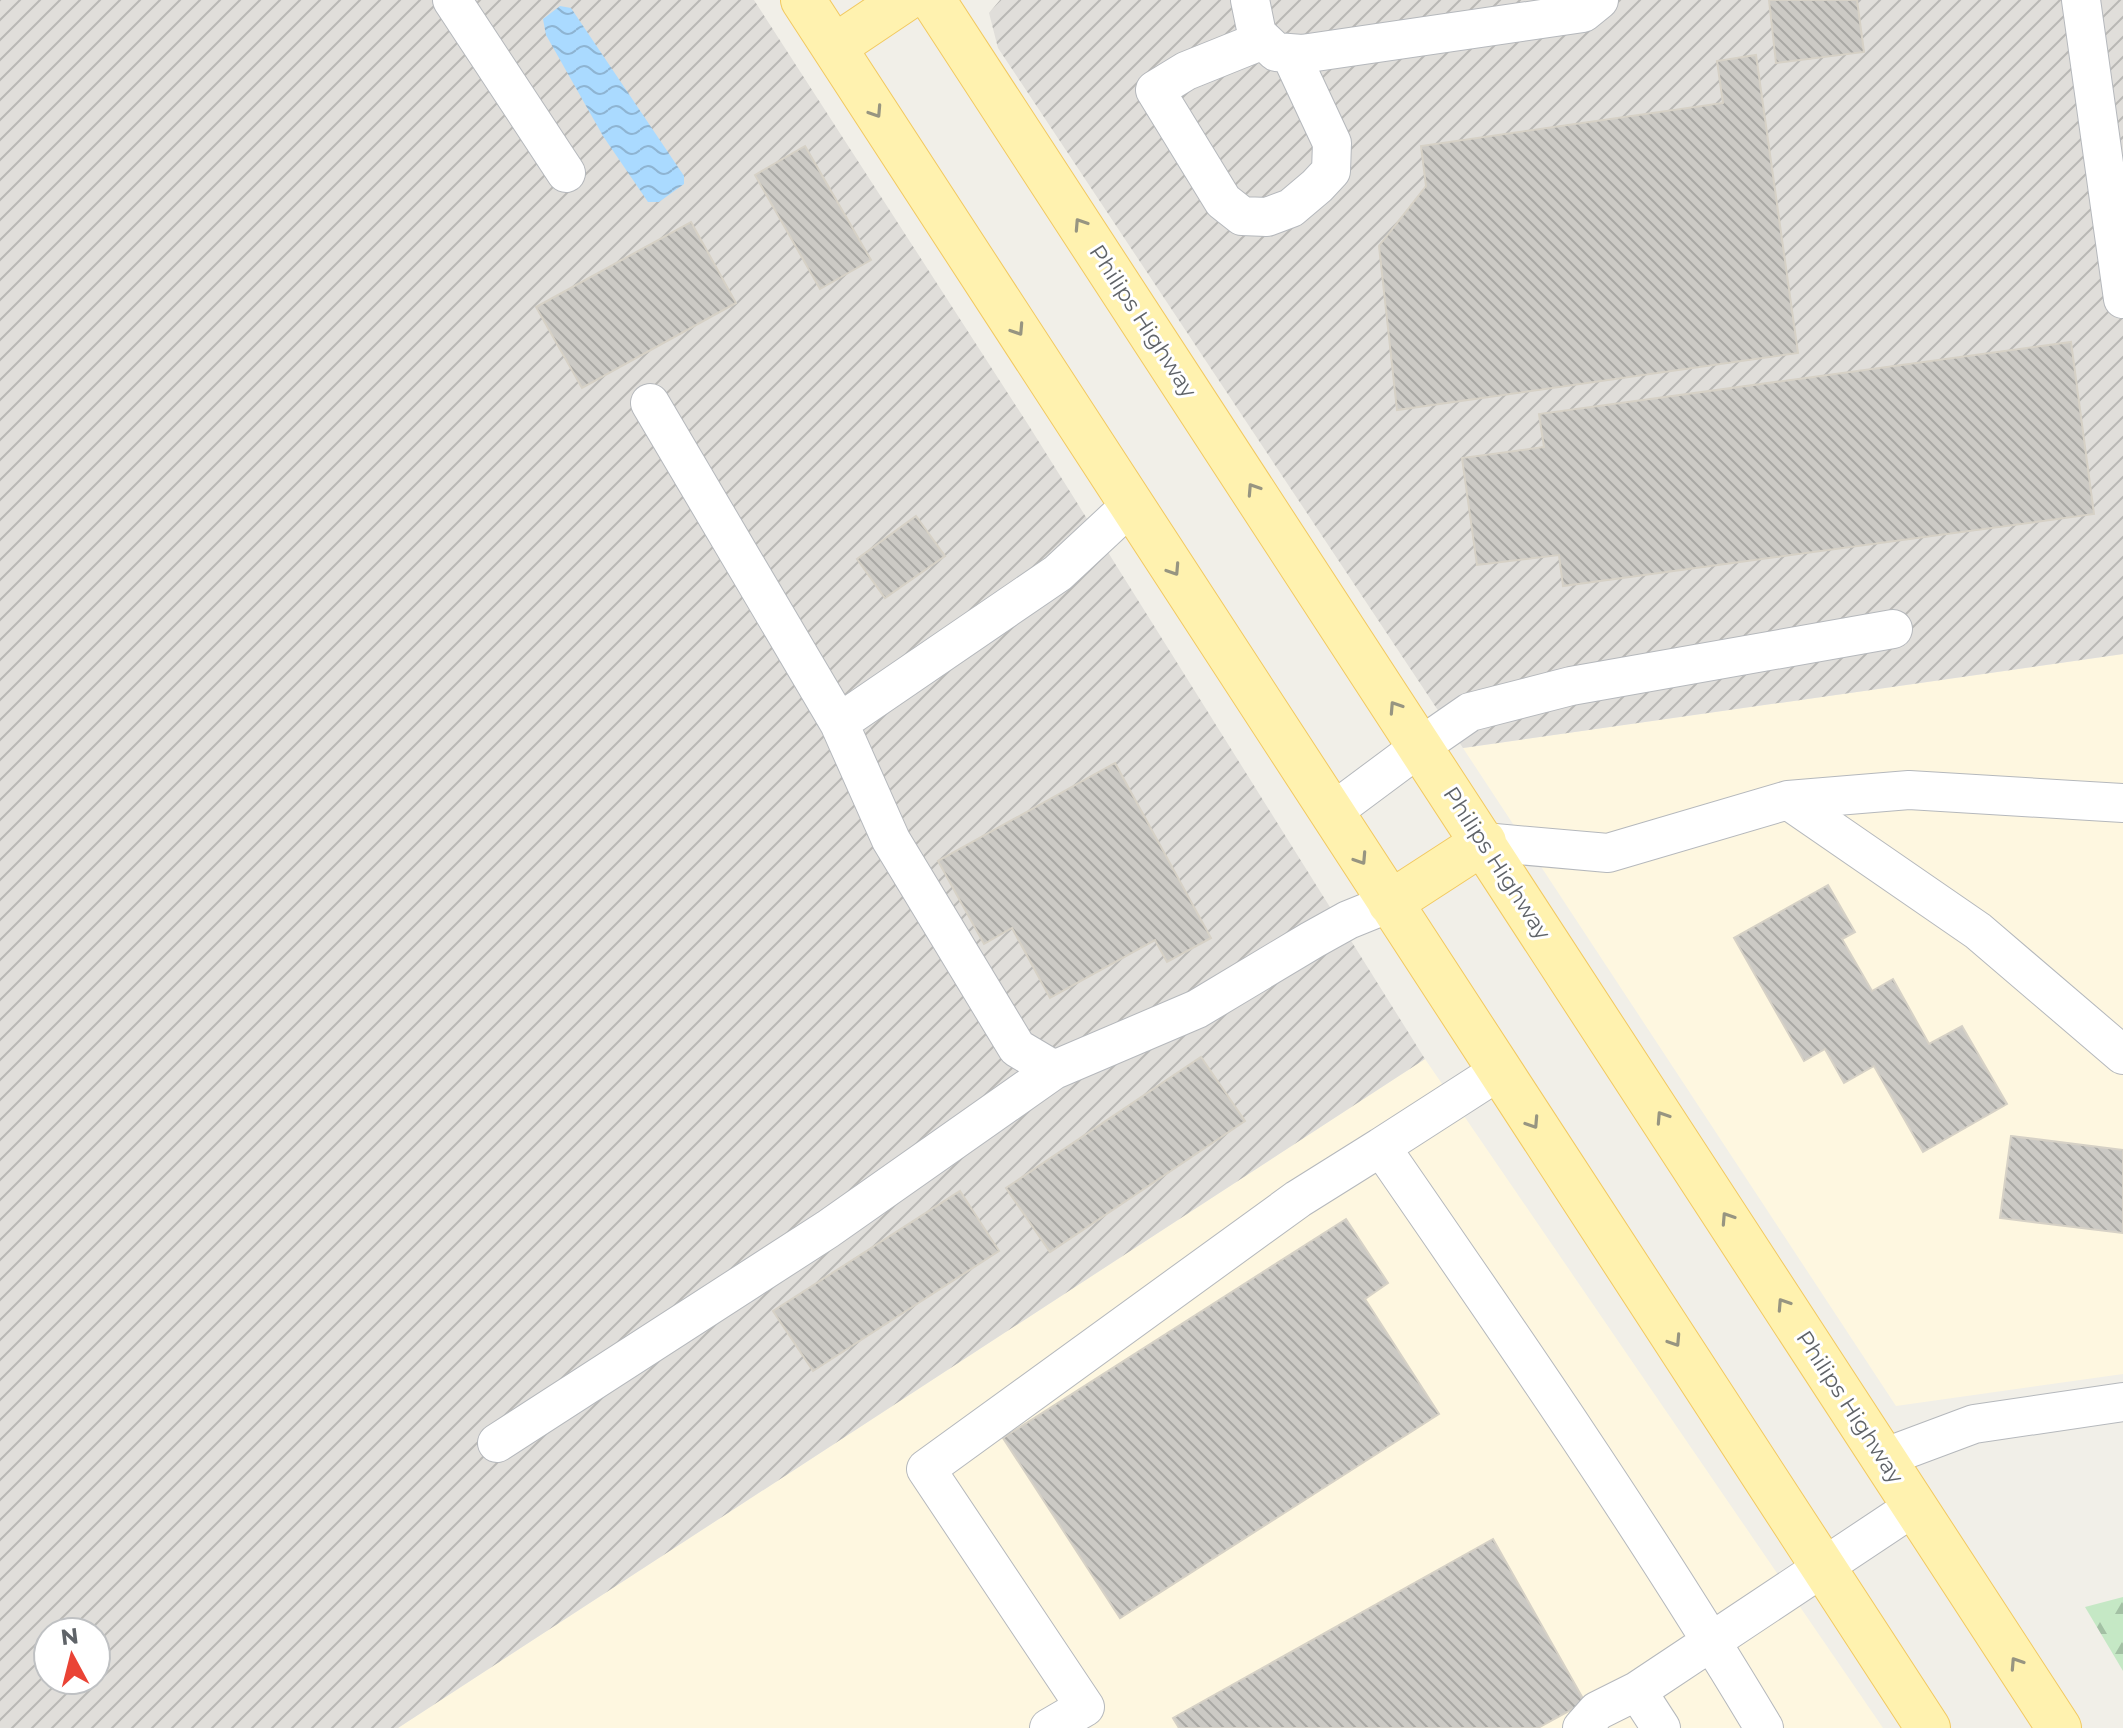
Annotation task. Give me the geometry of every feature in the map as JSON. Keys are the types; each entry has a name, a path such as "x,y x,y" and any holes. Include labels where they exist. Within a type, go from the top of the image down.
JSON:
{"main road":[{"path":"803,0 1928,1728"},
{"path":"834,47 904,0"},
{"name":"Philips Highway","path":"933,0 2059,1728"},
{"path":"1390,903 1484,842"}],"street":[{"path":"452,0 566,173"},
{"path":"1250,0 1257,34 1276,46 1302,54 1583,13 1599,0"},
{"path":"2081,0 2123,299"},
{"path":"1276,46 1332,143 1331,171 1291,208 1267,217 1242,216 1223,201 1155,90 1186,71 1276,46"},
{"path":"650,403 839,723 891,840 1017,1048 1054,1070"},
{"path":"839,723 1058,573 1132,504"},
{"path":"1331,813 1470,712 1571,686 1893,629"},
{"path":"1484,842 1608,853 1788,800 1909,790 2123,803"},
{"path":"1788,800 1978,931 2123,1055"},
{"path":"497,1443 828,1229 1054,1070 1197,1009 1348,920 1390,903"},
{"path":"1049,1728 1085,1707 926,1469 1298,1199 1499,1071"},
{"path":"1381,1147 1526,1356 1713,1642 1764,1728"},
{"path":"1883,1458 1974,1424 2123,1402"},
{"path":"1582,1728 1597,1711 1637,1691 1915,1506"},
{"path":"1637,1691 1661,1728"}],"shaded area":[{"path":"0,0 754,0 1029,426 1425,1059 398,1728 0,1728"},
{"path":"1000,0 2123,0 2123,654 1463,748 998,48 989,13"},
{"path":"2123,654 2123,1374 1896,1406 1463,748"},
{"path":"1425,1059 1883,1728 398,1728"}],"green space":[{"path":"2123,1597 2123,1671 2085,1607"}],"water":[{"path":"560,6 571,8 684,176 684,184 659,202 648,202 603,136 546,35 543,19"}],"building":[{"path":"1769,0 1857,0 1864,52 1776,63"},
{"path":"1756,55 1798,353 1397,410 1379,246 1426,186 1421,146 1723,103 1717,61"},
{"path":"805,146 871,260 820,289 755,175"},
{"path":"691,222 736,303 582,388 536,307"},
{"path":"2071,342 2094,514 1563,586 1559,555 1477,565 1462,458 1544,447 1539,414"},
{"path":"916,516 945,556 885,598 857,559"},
{"path":"1115,763 1211,938 1167,962 1155,940 1050,998 1012,928 984,944 938,861"},
{"path":"1828,885 1855,932 1842,939 1872,991 1893,979 1929,1044 1962,1026 2007,1104 1923,1152 1874,1066 1844,1083 1825,1049 1804,1061 1734,938"},
{"path":"1201,1057 1245,1121 1050,1252 1006,1188"},
{"path":"2011,1136 2123,1150 2123,1233 2000,1218"},
{"path":"960,1191 999,1251 813,1371 773,1311"},
{"path":"1346,1219 1388,1283 1365,1299 1439,1414 1120,1618 1003,1438"},
{"path":"1493,1539 1585,1702 1538,1728 1179,1728 1173,1718"}]}
